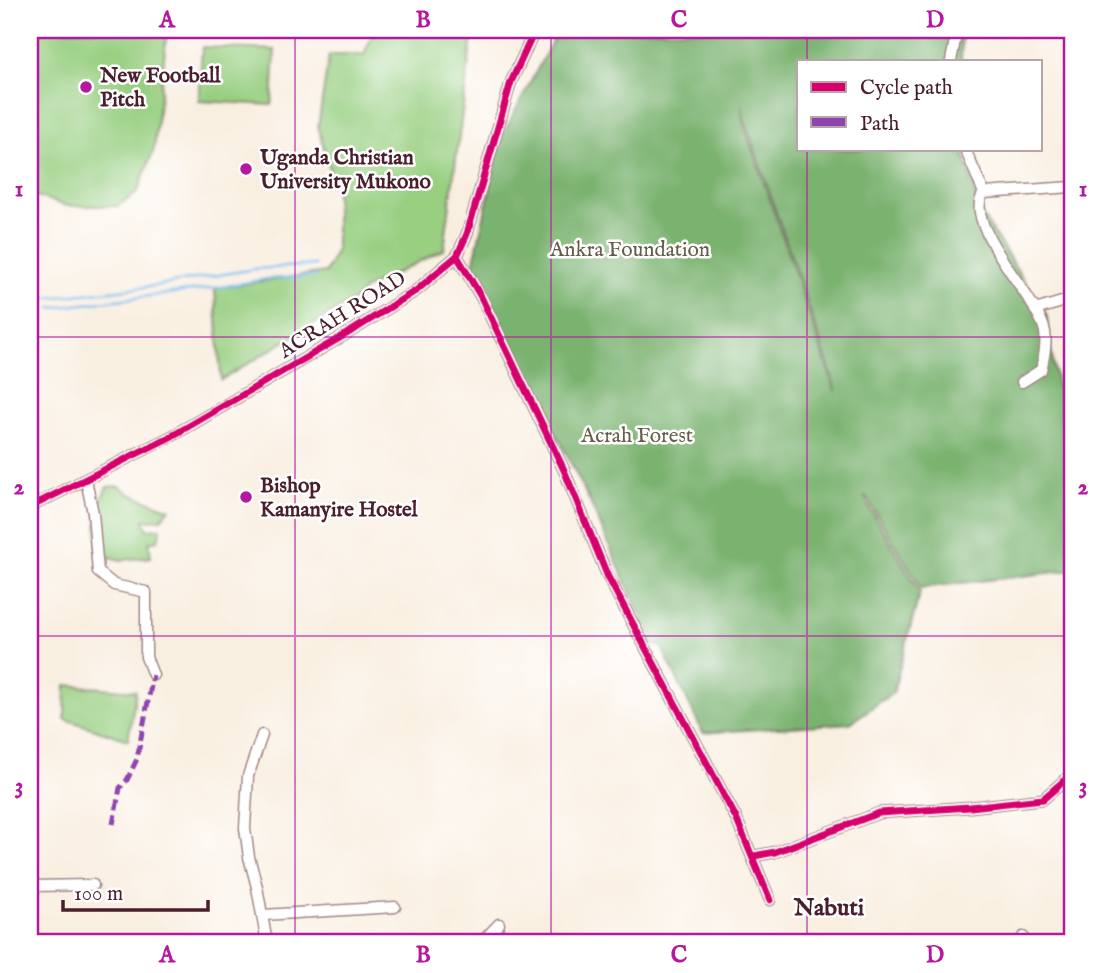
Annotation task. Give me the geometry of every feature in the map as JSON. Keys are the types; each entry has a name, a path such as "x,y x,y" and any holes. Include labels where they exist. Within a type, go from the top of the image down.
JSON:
{"street":[{"name":"ACRAH ROAD","path":"30,508 198,421 355,329 417,290 457,256 467,234 511,82 535,30"},
{"path":"951,60 957,30"},
{"path":"965,150 984,193"},
{"path":"984,193 1072,187"},
{"path":"984,193 978,204 980,217 1005,265 1045,330 1045,357 1041,370 1022,382"},
{"path":"457,256 481,297 564,470 608,577 691,730 754,856 770,900"},
{"path":"1035,310 1072,299"},
{"path":"86,480 93,513 98,572 109,583 144,591 147,595 146,657 153,675"},
{"path":"262,734 248,776 245,828 267,943"},
{"path":"754,856 775,852 878,813 1043,799 1072,774"},
{"path":"30,886 93,885"},
{"path":"263,915 395,907"},
{"path":"481,943 499,924"}],"green space":[{"path":"30,30 167,30 154,149 137,193 117,206 67,206 30,194"},
{"path":"374,30 473,30 444,249 363,290 358,297 221,380 215,288 326,272 336,251 336,193 318,127 329,55 364,55"},
{"name":"Ankra Foundation","path":"558,30 962,30 961,60 797,60 797,150 963,150 980,212 1047,316 1072,468 1072,570 921,588 865,495 866,502 920,592 893,693 850,723 703,733 661,646 654,646 590,502 473,265 502,136","holes":["742,106 836,393 743,122"]},
{"path":"202,47 275,50 272,105 199,101"},
{"path":"119,486 130,494 170,509 161,519 144,520 147,529 161,528 158,540 149,542 151,557 121,560 97,554 97,507 107,487"},
{"path":"66,685 136,691 128,740 65,719"}],"waterway":[{"path":"30,300 154,286 254,269 315,265"},
{"path":"51,308 267,279 317,276"}],"marked path":[{"path":"113,824 120,788 137,759 153,675"}],"cycle path":[{"path":"30,507 172,436 355,329 417,290 457,256 467,234 511,82 535,30"},
{"path":"457,256 481,297 564,470 608,577 736,818 770,900"},
{"path":"754,856 775,852 879,813 1043,799 1072,774"}],"place":[{"name":"New Football Pitch","path":"86,87"},
{"name":"Uganda Christian University Mukono","path":"246,169"},
{"name":"Bishop Kamanyire Hostel","path":"246,497"}],"district":[{"name":"Nabuti","path":"829,907"}],"park label":[{"name":"Acrah Forest","path":"637,435"}]}
